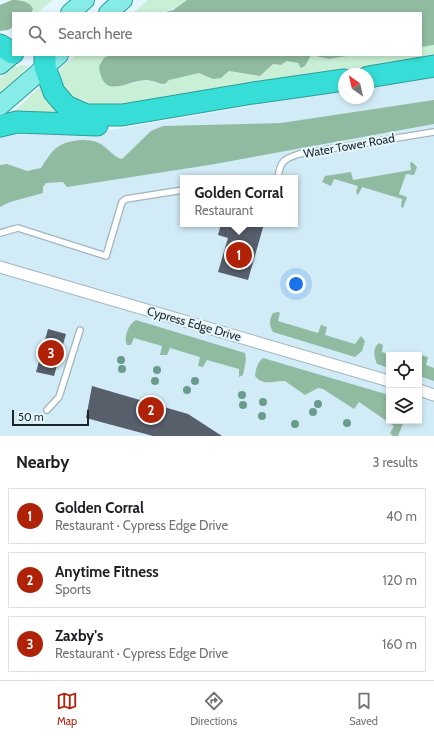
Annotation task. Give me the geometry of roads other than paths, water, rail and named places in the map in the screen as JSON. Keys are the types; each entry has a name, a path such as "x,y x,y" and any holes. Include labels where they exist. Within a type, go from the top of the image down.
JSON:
{"highway":[{"path":"0,45 12,52"},
{"path":"47,57 54,92 62,102 72,110 86,115 122,115 253,93 338,81"},
{"path":"374,76 434,66"},
{"path":"0,126 17,122 96,126 122,115"}],"main road":[{"path":"71,12 85,0"},
{"path":"109,12 123,0"},
{"path":"0,65 12,54"},
{"path":"0,106 47,57"}],"street":[{"name":"Cypress Edge Drive","path":"0,267 386,380"},
{"path":"422,391 434,395"}],"lane":[{"name":"Water Tower Road","path":"278,175 279,168 282,162 300,154 434,132"},
{"path":"0,233 18,228 106,256 122,202 126,199 180,190"},
{"path":"47,410 59,397 80,330"}],"place":[{"name":"Golden Corral","path":"239,255"},
{"name":"Zaxby's","path":"51,353"},
{"name":"Anytime Fitness","path":"151,410"}]}
